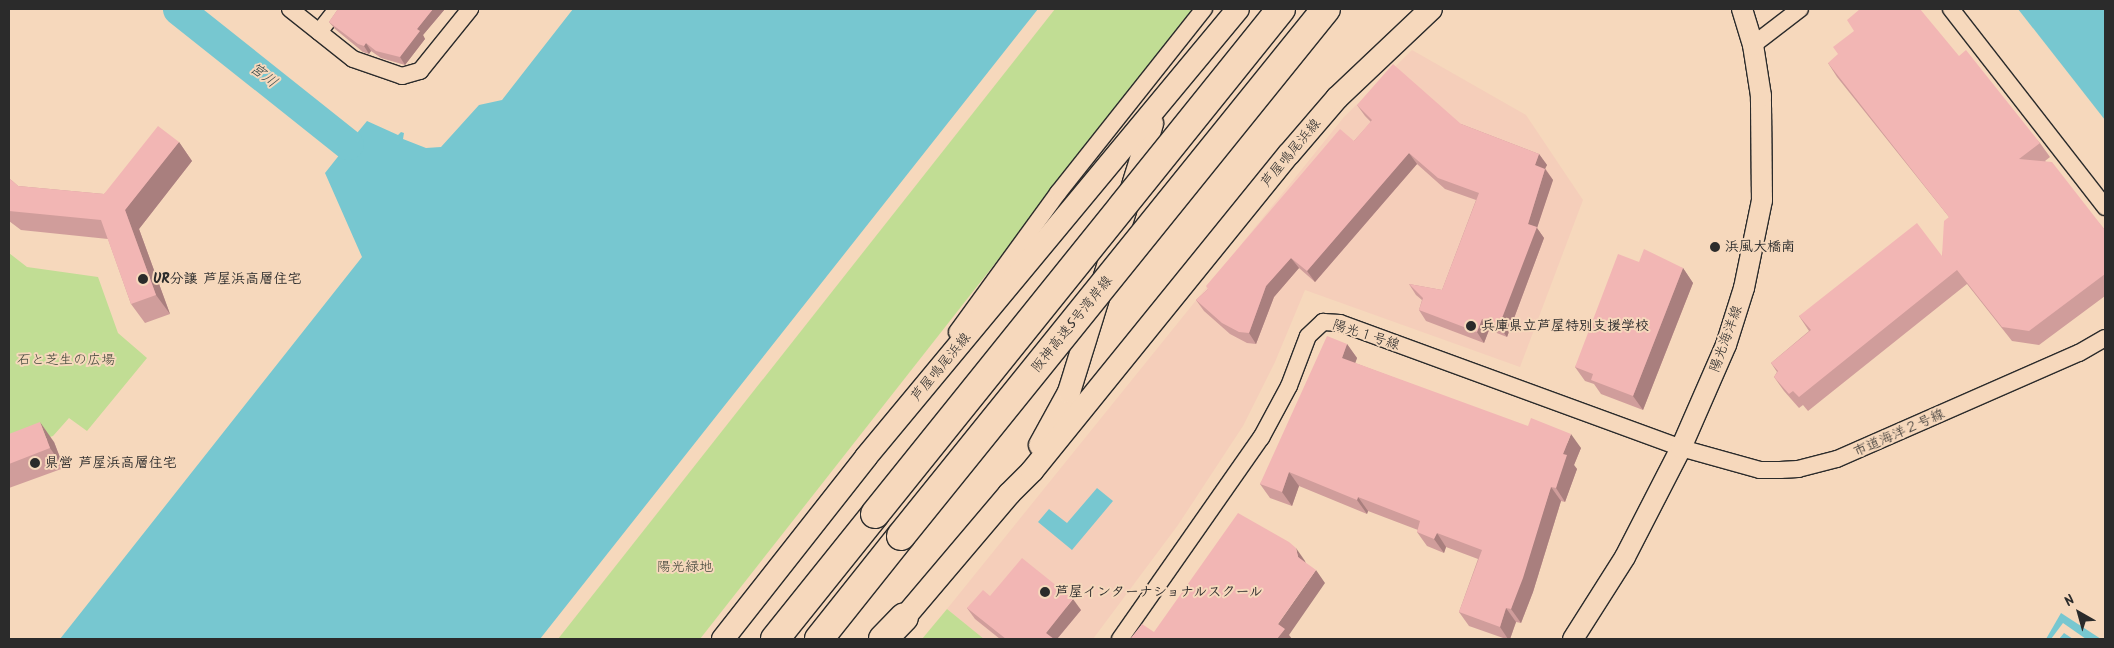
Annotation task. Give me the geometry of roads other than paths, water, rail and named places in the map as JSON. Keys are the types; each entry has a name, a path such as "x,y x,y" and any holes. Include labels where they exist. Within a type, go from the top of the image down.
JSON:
{"highway":[{"path":"775,639 1281,9"},
{"name":"阪神高速5号湾岸線","path":"820,639 1326,9"},
{"path":"1304,36 1330,9"},
{"path":"885,639 904,617"}],"main road":[{"name":"芦屋鳴尾浜線","path":"904,617 1009,494 1032,471 1337,98 1431,9"},
{"name":"芦屋鳴尾浜線","path":"723,639 866,457 1234,14"},
{"name":"芦屋鳴尾浜線","path":"1009,494 1068,392 1146,137 1165,99"}],"street":[{"path":"290,9 354,60 402,76 420,71 470,9"},
{"path":"319,32 337,9"},
{"path":"866,457 1058,193 1204,9"},
{"name":"陽光海洋線","path":"1573,639 1625,557 1681,448 1732,326 1744,288 1762,200 1761,96 1753,45 1742,9"},
{"path":"1753,45 1800,9"},
{"path":"1951,9 2105,207"},
{"name":"陽光１号線","path":"1120,639 1261,438 1289,386 1308,336 1323,322 1340,323 1681,448"},
{"name":"市道海洋２号線","path":"1681,448 1760,470 1798,469 1818,465 2079,353 2105,338"}],"water":[{"path":"573,9 1038,9 540,639 60,639 362,257 325,173 348,144 367,121 398,135 401,132 404,133 403,139 426,148 441,147 479,105 502,100"},
{"path":"2018,9 2105,9 2105,120"},
{"path":"1097,488 1113,501 1072,550 1038,522 1049,509 1067,523"},
{"path":"2061,613 2101,639 2046,639"}],"waterway":[{"name":"宮川","path":"178,9 348,144"}],"place":[{"name":"浜風大橋南","path":"1715,247"},
{"name":"UR分譲 芦屋浜高層住宅","path":"143,279"},
{"name":"兵庫県立芦屋特別支援学校","path":"1471,326"},
{"name":"県営 芦屋浜高層住宅","path":"35,463"},
{"name":"芦屋インターナショナルスクール","path":"1045,592"}],"park label":[{"name":"石と芝生の広場","path":"66,360"},
{"name":"陽光緑地","path":"685,567"}]}
